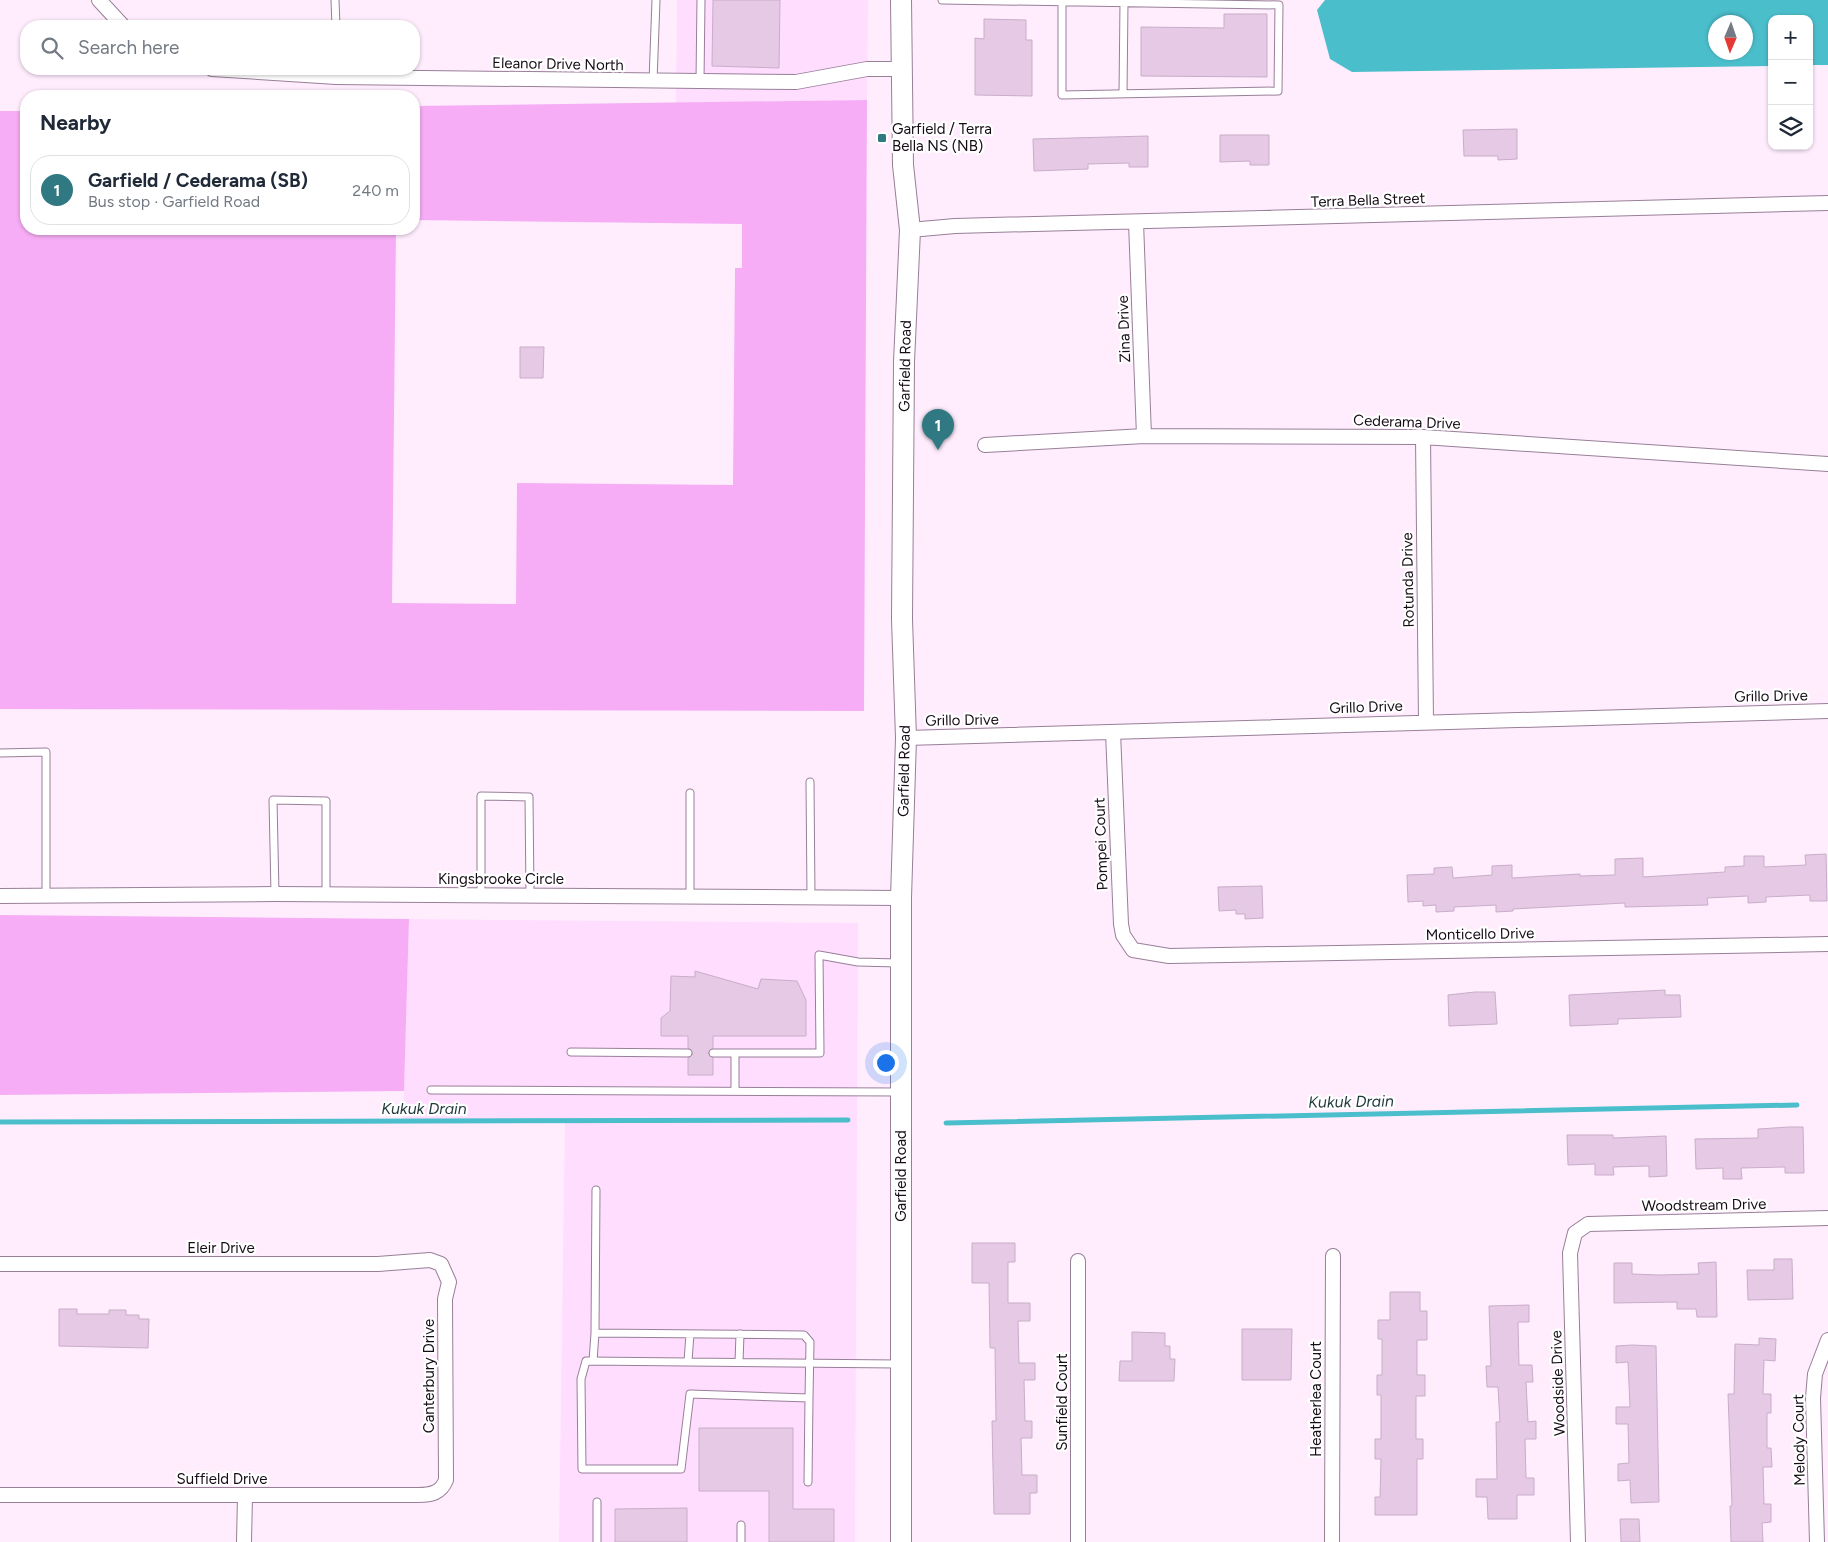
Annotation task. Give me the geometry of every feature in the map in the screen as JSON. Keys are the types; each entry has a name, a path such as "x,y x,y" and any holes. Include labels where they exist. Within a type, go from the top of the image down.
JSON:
{"main road":[{"name":"Garfield Road","path":"901,1542 901,898 906,738 902,619 904,362 910,230 903,165 902,0"}],"street":[{"path":"99,0 117,20"},
{"name":"Eleanor Drive North","path":"415,75 653,81 796,82 867,69 902,69"},
{"name":"Terra Bella Street","path":"910,230 1828,203"},
{"name":"Zina Drive","path":"1136,222 1144,436"},
{"name":"Cederama Drive","path":"985,445 1144,436 1423,437 1828,464"},
{"name":"Rotunda Drive","path":"1423,437 1426,722"},
{"name":"Grillo Drive","path":"906,738 1828,711"},
{"name":"Pompei Court","path":"1113,732 1121,924 1123,935 1134,950"},
{"name":"Kingsbrooke Circle","path":"0,896 326,894 901,898"},
{"name":"Monticello Drive","path":"1134,950 1169,956 1828,944"},
{"name":"Woodstream Drive","path":"1581,1226 1605,1223 1828,1218"},
{"name":"Woodside Drive","path":"1578,1542 1570,1253 1575,1233 1581,1226"},
{"name":"Heatherlea Court","path":"1332,1542 1333,1256"},
{"name":"Eleir Drive","path":"0,1264 378,1264 430,1260 441,1264"},
{"name":"Sunfield Court","path":"1078,1261 1078,1542"},
{"name":"Canterbury Drive","path":"441,1264 449,1282 445,1298 446,1480 443,1489"},
{"name":"Melody Court","path":"1817,1542 1813,1398 1815,1374 1828,1340"},
{"name":"Suffield Drive","path":"0,1495 418,1496 443,1489"},
{"path":"244,1542 245,1496"}],"lane":[{"path":"336,0 336,20"},
{"path":"653,81 656,0"},
{"path":"700,81 701,0"},
{"path":"942,0 1279,5 1278,91 1062,95 1062,2"},
{"path":"1123,94 1124,2"},
{"path":"0,753 46,752 46,895"},
{"path":"810,782 811,898"},
{"path":"690,793 690,897"},
{"path":"481,895 481,796 529,797 530,895"},
{"path":"275,894 273,800 326,801 326,894"},
{"path":"713,1053 820,1053 819,955 858,962 901,963"},
{"path":"571,1052 688,1053"},
{"path":"735,1053 735,1091"},
{"path":"432,1090 901,1092"},
{"path":"594,1361 596,1190"},
{"path":"595,1333 804,1335 810,1342 808,1482"},
{"path":"688,1362 690,1334"},
{"path":"739,1362 740,1334"},
{"path":"809,1398 690,1394 681,1469 582,1469 581,1379 586,1361 901,1364"},
{"path":"597,1502 597,1542"},
{"path":"741,1525 741,1542"}],"shaded area":[{"path":"677,0 868,0 867,100 676,103"},
{"path":"867,100 864,711 0,709 0,111 20,111 20,235 396,235 392,603 516,604 517,483 733,485 735,268 742,268 742,224 420,220 420,106"},
{"path":"0,915 409,919 404,1091 0,1095"},
{"path":"409,919 858,923 855,1542 559,1542 565,1121 403,1121"}],"water":[{"path":"1325,0 1828,0 1828,65 1813,65 1813,15 1768,15 1768,66 1352,72 1330,59 1317,10"}],"building":[{"path":"713,0 780,0 779,68 712,66"},
{"path":"1224,14 1267,14 1267,77 1141,76 1141,27 1224,28"},
{"path":"984,19 1026,20 1026,40 1032,40 1032,96 975,95 975,38 984,39"},
{"path":"1517,129 1517,159 1498,160 1498,156 1464,156 1463,130"},
{"path":"1220,135 1269,135 1269,165 1250,165 1250,161 1220,162"},
{"path":"1148,136 1148,167 1129,167 1129,163 1088,164 1088,169 1034,171 1033,139"},
{"path":"520,347 544,347 543,378 520,378"},
{"path":"1826,854 1827,901 1810,901 1810,895 1766,897 1766,902 1748,903 1748,896 1707,898 1708,905 1625,907 1625,903 1513,909 1513,911 1496,912 1496,905 1454,907 1454,911 1436,912 1436,905 1423,906 1423,901 1408,902 1407,875 1434,874 1434,868 1452,867 1453,878 1492,875 1492,866 1512,865 1512,878 1580,874 1580,876 1615,875 1615,859 1643,858 1643,877 1725,872 1725,867 1744,866 1744,856 1764,856 1764,867 1806,865 1805,855"},
{"path":"1262,886 1263,918 1245,919 1245,914 1236,914 1236,910 1219,911 1218,887"},
{"path":"695,971 758,989 761,979 797,981 806,1000 806,1036 713,1036 713,1048 708,1053 713,1058 713,1075 688,1075 688,1058 693,1054 688,1048 688,1036 661,1036 661,1018 670,1011 671,976 695,977"},
{"path":"1665,990 1665,995 1680,995 1681,1017 1618,1019 1618,1024 1570,1026 1569,995"},
{"path":"1495,992 1497,1024 1449,1026 1448,995"},
{"path":"1803,1127 1804,1173 1785,1173 1785,1167 1741,1168 1742,1179 1723,1179 1723,1168 1696,1169 1695,1139 1758,1138 1758,1129"},
{"path":"1567,1135 1613,1135 1613,1138 1666,1136 1667,1176 1649,1177 1649,1166 1613,1167 1614,1175 1595,1175 1595,1164 1568,1165"},
{"path":"972,1243 1015,1243 1015,1262 1008,1262 1008,1303 1030,1303 1030,1321 1018,1321 1019,1363 1035,1363 1035,1380 1024,1380 1025,1421 1032,1421 1032,1438 1021,1438 1022,1475 1037,1475 1037,1493 1030,1493 1030,1514 994,1514 992,1421 996,1421 995,1348 990,1348 989,1283 972,1283"},
{"path":"1774,1259 1792,1259 1793,1299 1748,1300 1747,1270 1774,1270"},
{"path":"1716,1262 1717,1317 1697,1317 1696,1309 1677,1309 1677,1302 1614,1303 1614,1263 1632,1263 1632,1274 1659,1275 1699,1274 1698,1263"},
{"path":"1390,1292 1420,1292 1420,1311 1427,1311 1427,1340 1417,1340 1417,1375 1425,1375 1425,1396 1416,1396 1416,1439 1423,1439 1423,1459 1417,1459 1417,1515 1375,1515 1375,1497 1380,1497 1381,1459 1375,1459 1375,1439 1381,1439 1381,1395 1377,1395 1377,1375 1382,1375 1382,1339 1378,1339 1378,1320 1390,1320"},
{"path":"1529,1305 1529,1322 1518,1322 1519,1365 1532,1365 1533,1382 1526,1382 1528,1422 1536,1421 1536,1439 1525,1439 1526,1478 1534,1478 1534,1495 1517,1495 1517,1519 1488,1519 1487,1497 1476,1497 1476,1479 1497,1479 1496,1422 1500,1422 1498,1387 1487,1387 1486,1366 1491,1366 1489,1306"},
{"path":"59,1309 77,1309 77,1314 109,1314 109,1310 126,1310 126,1315 139,1315 139,1319 149,1319 148,1348 59,1346"},
{"path":"1242,1329 1292,1329 1291,1380 1242,1380"},
{"path":"1132,1332 1165,1333 1165,1346 1170,1346 1170,1359 1175,1359 1174,1381 1119,1381 1120,1361 1132,1361"},
{"path":"1759,1338 1776,1339 1775,1361 1764,1360 1763,1394 1771,1394 1771,1413 1767,1413 1767,1448 1771,1448 1772,1467 1763,1467 1764,1504 1771,1504 1771,1522 1762,1523 1763,1542 1731,1542 1730,1506 1732,1506 1728,1394 1734,1394 1735,1344 1759,1345"},
{"path":"1616,1346 1656,1346 1659,1502 1631,1503 1630,1480 1618,1481 1618,1464 1629,1463 1628,1424 1616,1424 1616,1407 1630,1407 1628,1362 1616,1363"},
{"path":"699,1428 793,1428 793,1509 834,1509 834,1542 769,1542 769,1491 699,1491"},
{"path":"687,1508 687,1542 615,1542 615,1509"},
{"path":"1620,1519 1639,1519 1640,1542 1621,1542"}],"waterway":[{"name":"Kukuk Drain","path":"946,1123 1797,1105"},
{"name":"Kukuk Drain","path":"0,1122 848,1120"}],"place":[{"name":"Garfield / Terra Bella NS (NB)","path":"882,138"},
{"name":"Garfield / Cederama (SB)","path":"938,450"}]}
